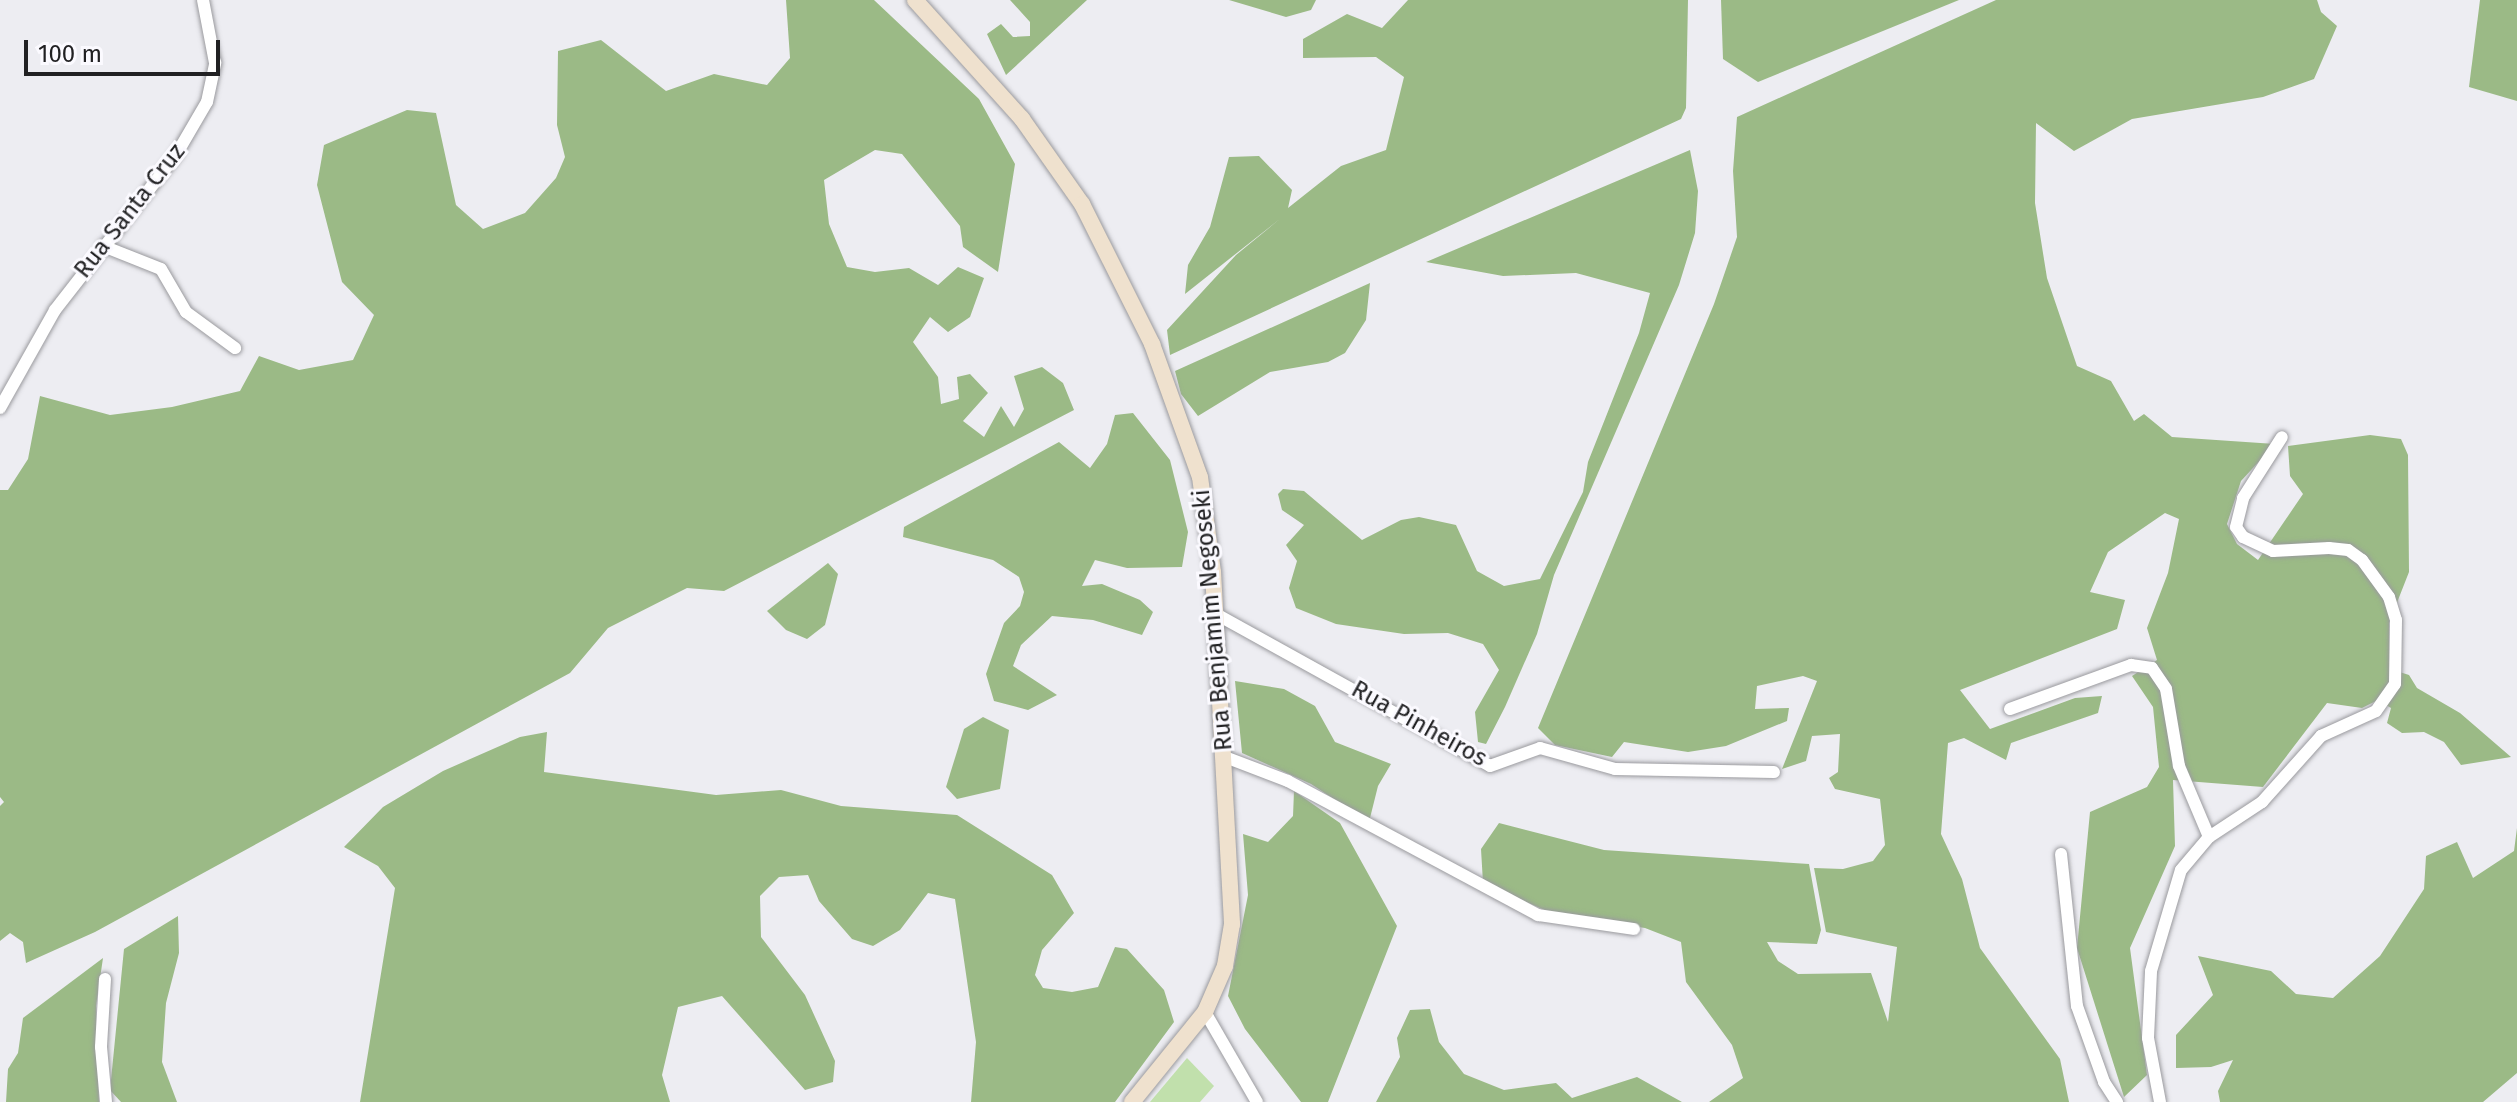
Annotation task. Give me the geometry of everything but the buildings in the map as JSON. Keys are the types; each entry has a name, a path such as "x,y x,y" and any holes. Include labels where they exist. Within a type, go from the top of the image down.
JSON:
{"main road":[{"name":"Rua Benjamim Negoseki","path":"915,0 1029,129 1082,204 1116,264 1171,389 1200,477 1216,614 1232,924 1225,966 1205,1012 1132,1102"}],"street":[{"name":"Rua Santa Cruz","path":"0,408 55,310 176,155 207,102 215,63 203,0"},
{"path":"103,246 161,269 186,312 235,348"},
{"path":"2160,1102 2148,1038 2151,971 2181,870 2209,837 2262,802 2321,736 2376,711 2389,700 2396,675 2396,620 2389,597 2362,560 2348,550 2329,548 2273,551 2243,537 2236,527 2243,498 2282,437"},
{"name":"Rua Pinheiros","path":"1216,614 1490,766 1540,748 1615,769 1774,772"},
{"path":"2010,709 2131,665 2152,668 2166,689 2179,766 2209,837"},
{"path":"1225,757 1288,781 1538,915 1634,929"},
{"path":"2061,854 2077,1006 2104,1082 2117,1102"},
{"path":"105,979 101,1047 106,1102"},
{"path":"1205,1012 1257,1102"}],"green space":[{"path":"786,0 874,0 979,99 1015,164 998,272 963,247 960,226 902,154 875,150 824,180 829,224 847,267 875,272 909,268 938,285 958,267 984,278 970,317 948,332 930,317 913,342 938,377 941,404 959,399 957,377 970,374 988,393 963,421 984,437 1001,406 1014,427 1024,409 1014,376 1042,367 1063,383 1074,410 724,591 687,588 608,628 570,673 95,932 26,963 23,942 10,933 0,941 0,806 4,802 0,797 0,490 8,490 28,459 40,396 110,415 172,407 240,391 259,356 299,370 353,360 374,315 342,282 317,185 324,145 407,110 436,113 456,205 483,229 525,213 556,178 565,157 557,125 558,51 601,40 666,91 714,74 767,85 790,58"},
{"path":"1010,0 1087,0 1006,75 987,34 1001,24 1013,37 1030,36 1030,22"},
{"path":"1229,0 1316,0 1311,10 1286,17"},
{"path":"1408,0 1688,0 1686,108 1681,119 1170,355 1167,330 1236,255 1281,218 1185,294 1188,265 1210,227 1229,157 1259,156 1292,190 1288,208 1341,166 1386,150 1404,77 1376,57 1303,58 1303,39 1347,14 1382,28"},
{"path":"1721,0 1959,0 1758,82 1723,59"},
{"path":"1996,0 2317,0 2321,12 2337,26 2314,79 2263,97 2132,119 2074,151 2036,123 2035,203 2047,278 2077,366 2111,381 2134,421 2144,414 2172,437 2275,444 2241,481 2227,524 2237,544 2258,560 2303,494 2290,476 2288,446 2370,435 2401,439 2408,455 2409,572 2389,623 2390,669 2409,675 2417,688 2460,713 2511,757 2461,765 2444,742 2424,732 2402,733 2387,723 2391,708 2378,700 2362,708 2327,703 2263,787 2173,780 2175,846 2130,948 2147,1075 2124,1097 2077,948 2090,812 2147,787 2159,767 2153,707 2132,676 2157,660 2147,628 2168,573 2179,519 2165,513 2108,552 2090,592 2125,600 2117,629 1960,690 1990,729 2075,698 2102,696 2098,713 2011,743 2006,760 1964,738 1948,743 1941,834 1962,879 1980,948 2060,1059 2069,1102 1709,1102 1743,1078 1732,1045 1686,982 1681,942 1645,928 1554,914 1483,883 1481,849 1499,823 1604,850 1809,864 1821,930 1817,944 1767,942 1778,961 1798,974 1871,973 1888,1022 1897,947 1826,932 1814,868 1843,869 1873,861 1885,845 1880,799 1835,789 1829,778 1838,772 1840,734 1812,736 1806,761 1782,769 1817,681 1803,676 1757,686 1755,709 1789,708 1787,721 1726,746 1688,752 1624,742 1612,757 1555,745 1538,728 1714,304 1737,237 1733,171 1737,117"},
{"path":"2480,0 2517,0 2517,101 2469,87"},
{"path":"1690,150 1698,191 1695,233 1679,285 1554,575 1537,634 1505,707 1486,744 1478,742 1475,712 1499,670 1483,644 1448,633 1404,634 1336,624 1296,608 1289,588 1297,561 1286,545 1304,525 1282,510 1278,494 1283,489 1304,491 1362,540 1401,520 1419,517 1456,525 1477,571 1504,586 1540,579 1583,492 1588,462 1639,333 1650,293 1576,273 1503,276 1426,262"},
{"path":"1370,283 1366,320 1345,353 1328,362 1270,372 1198,416 1181,394 1175,371"},
{"path":"1133,413 1170,460 1188,532 1182,567 1127,568 1095,560 1082,586 1102,584 1140,600 1153,612 1142,635 1093,620 1052,616 1021,645 1013,666 1057,695 1028,710 994,701 986,674 1004,623 1020,606 1024,592 1019,577 993,560 903,537 904,527 1059,442 1090,468 1107,444 1115,415"},
{"path":"828,563 838,574 825,625 807,639 786,630 767,611"},
{"path":"1235,681 1284,689 1315,706 1335,742 1391,764 1378,786 1369,822 1311,784 1242,753"},
{"path":"983,717 1009,730 1000,789 957,799 946,787 964,729"},
{"path":"547,732 544,772 716,795 781,790 841,806 957,815 1052,875 1074,913 1042,950 1035,975 1043,988 1072,992 1098,987 1115,947 1127,949 1164,990 1174,1022 1115,1102 971,1102 976,1042 955,899 928,893 900,930 873,946 852,939 819,901 808,875 779,877 760,896 761,937 805,995 835,1061 833,1082 805,1090 722,996 678,1007 662,1075 670,1102 360,1102 395,888 378,866 344,847 383,807 443,771 520,737"},
{"path":"1294,791 1340,823 1397,926 1328,1102 1301,1102 1245,1029 1228,996 1248,895 1243,834 1268,842 1293,816"},
{"path":"2517,828 2517,1073 2483,1102 2220,1102 2218,1091 2233,1060 2211,1067 2176,1068 2176,1035 2213,995 2198,956 2271,971 2296,994 2333,998 2380,956 2424,889 2426,856 2457,842 2473,878 2514,851"},
{"path":"178,916 179,953 166,1003 162,1062 177,1102 121,1102 110,1090 124,949"},
{"path":"103,958 96,1006 99,1102 6,1102 8,1069 18,1053 23,1018"},
{"path":"1430,1009 1439,1042 1464,1074 1504,1090 1556,1083 1572,1098 1637,1077 1682,1102 1376,1102 1400,1057 1397,1038 1410,1010"},
{"path":"1187,1058 1214,1086 1200,1102 1150,1102"}]}
